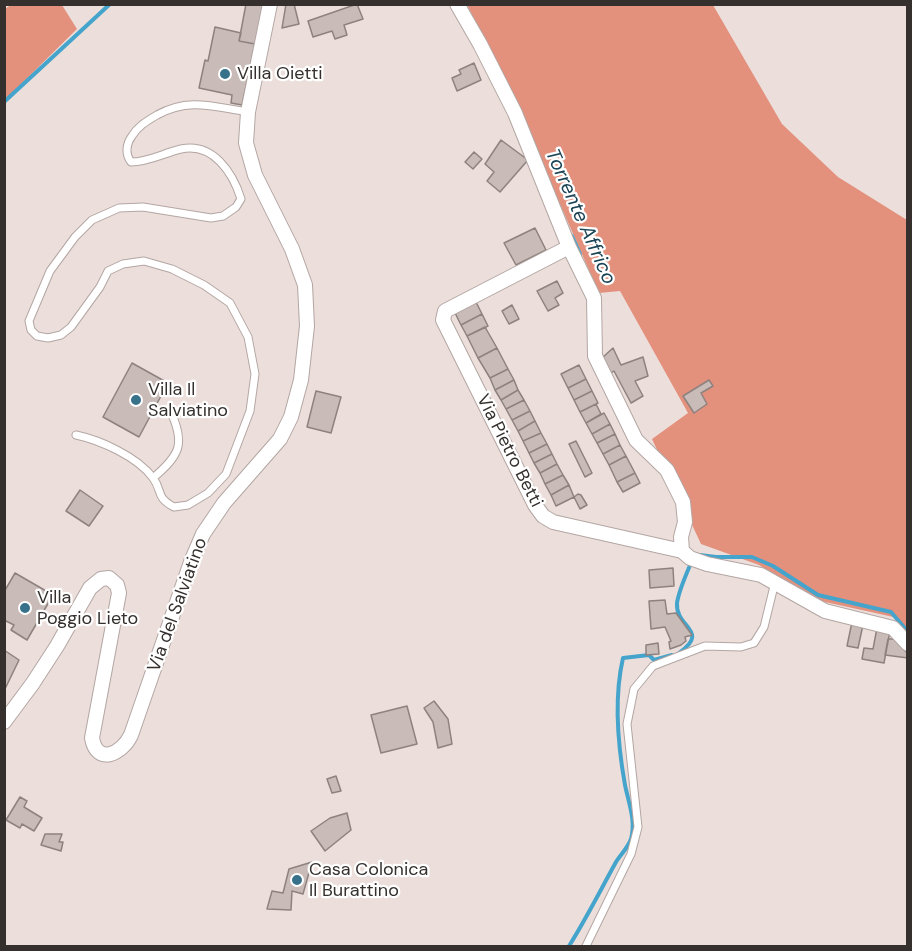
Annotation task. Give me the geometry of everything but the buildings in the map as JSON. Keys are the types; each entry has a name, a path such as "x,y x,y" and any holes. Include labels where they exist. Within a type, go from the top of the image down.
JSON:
{"street":[{"name":"Via del Salviatino","path":"4,722 33,683 90,588 100,579 109,578 117,585 119,593 94,724 93,741 96,748 105,753 117,753 123,748 131,735 191,562 203,534 224,503 280,439 291,417 304,360 307,326 304,285 292,249 249,159 245,135 270,4"},
{"path":"457,4 480,44 514,113 569,247 594,297 595,356 636,440 667,470 683,502 685,522 681,537 682,551"},
{"name":"Via Pietro Betti","path":"569,247 445,311 443,320 543,516 553,522 682,551 690,558 699,561 761,575 825,611 893,628 908,644"}],"lane":[{"path":"76,435 92,438 124,453 153,478 160,496 174,507 188,505 208,493 226,474 250,411 255,374 248,337 230,303 204,285 172,269 144,261 123,264 108,271 100,287 71,327 61,335 48,338 37,336 31,330 30,321 50,271 75,237 92,220 119,208 142,207 211,218 223,216 236,207 241,199 236,183 226,167 212,154 198,149 185,148 143,162 131,162 127,157 127,144 142,123 170,107 190,103 248,112"},
{"path":"153,478 172,462 180,442 178,429 170,410"},
{"path":"586,946 631,854 638,827 627,724 634,689 653,666 705,646 741,647 754,643 764,627 775,582"}],"shaded area":[{"path":"12,4 62,5 77,29 5,100 5,9"},
{"path":"467,5 713,5 782,124 838,177 907,220 907,629 898,618 816,600 759,565 701,544 652,439 688,413 620,291 599,293 503,74"}],"waterway":[{"path":"4,102 110,4"},
{"name":"Torrente Affrico","path":"572,236 580,254"},
{"name":"Torrente Affrico","path":"700,555 752,557 773,566 818,595 891,612 908,632"},
{"path":"679,653 692,639 692,634 678,611 677,603 691,563"},
{"path":"569,946 631,839 633,826 620,754 618,722 620,673 623,658 649,655 654,660 672,655"}],"place":[{"name":"Villa Oietti","path":"225,74"},
{"name":"Villa Il Salviatino","path":"136,400"},
{"name":"Villa Poggio Lieto","path":"25,608"},
{"name":"Casa Colonica Il Burattino","path":"297,880"}]}
